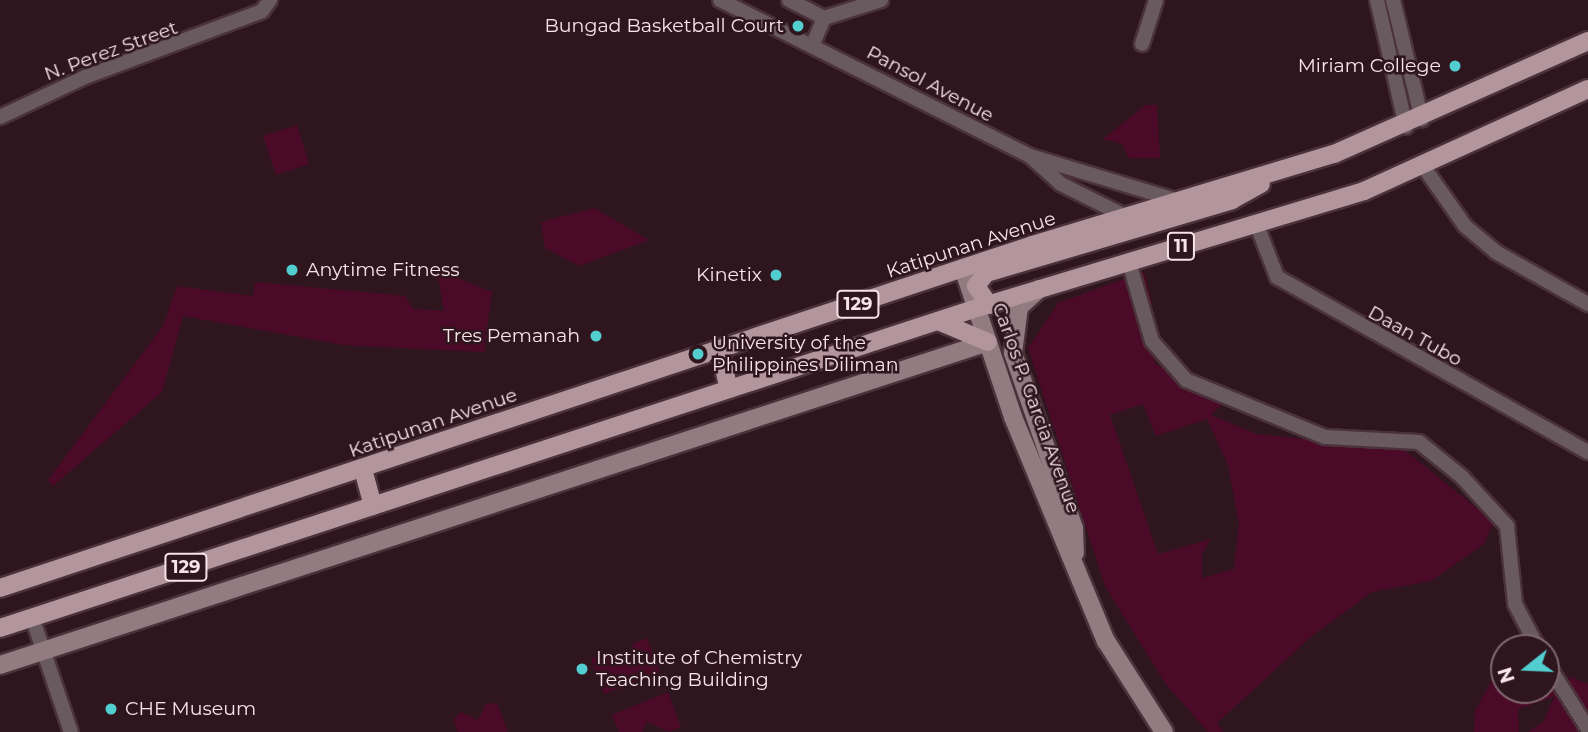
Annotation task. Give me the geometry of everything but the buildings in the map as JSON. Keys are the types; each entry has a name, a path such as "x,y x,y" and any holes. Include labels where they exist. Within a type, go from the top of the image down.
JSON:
{"main road":[{"name":"Katipunan Avenue","path":"0,588 720,351 963,268 1278,171 1414,123 1588,41"},
{"name":"11","path":"983,306 1256,223 1423,166 1588,89"},
{"path":"983,306 976,286 986,274 1232,200 1278,171"},
{"name":"129","path":"0,628 983,306"},
{"path":"938,321 988,342"},
{"path":"720,351 729,389"},
{"path":"367,468 377,504"}],"street":[{"name":"N. Perez Street","path":"0,117 85,77 262,11 270,0"},
{"name":"Pansol Avenue","path":"720,0 813,44 1030,156 1179,201"},
{"path":"789,0 824,18 881,0"},
{"path":"1142,44 1156,0"},
{"path":"1377,0 1414,123"},
{"path":"1393,0 1414,123"},
{"path":"813,44 824,18"},
{"name":"Pansol Avenue","path":"1030,156 1061,184 1129,218"},
{"path":"1423,166 1445,204 1475,234 1588,304"},
{"name":"Daan Tubo","path":"1256,223 1269,269 1285,283 1588,452"},
{"path":"1129,262 1152,341 1186,380 1325,437 1419,442 1462,477 1507,526 1516,604 1531,634"},
{"name":"Carlos P. Garcia Avenue","path":"963,268 983,306 988,342 1106,641 1164,732"},
{"name":"Carlos P. Garcia Avenue","path":"1040,289 1019,307 1013,353 1073,528 1075,560"},
{"path":"0,666 988,342"},
{"path":"32,617 71,732"},
{"path":"1560,684 1588,729"}],"shaded area":[{"path":"1146,105 1157,105 1160,158 1129,158 1122,144 1103,139"},
{"path":"297,125 309,164 276,175 263,136"},
{"path":"594,208 649,240 579,266 545,248 541,222"},
{"path":"437,270 492,292 484,352 343,345 183,316 162,392 53,486 48,480 163,326 177,286 253,296 255,282 405,296 413,309 444,311"},
{"path":"1144,272 1152,304 1139,315 1156,365 1185,375 1222,404 1211,415 1256,434 1403,449 1494,522 1484,544 1431,581 1372,592 1312,636 1217,723 1224,732 1208,732 1165,683 1105,586 1028,348 1058,303","holes":["1143,404 1156,436 1207,419 1228,465 1239,524 1234,569 1202,578 1202,554 1211,539 1158,554 1110,415"]},
{"path":"647,638 660,672 604,694 591,659 601,655 624,665 634,643"},
{"path":"1570,677 1588,684 1588,732 1528,732 1543,722 1551,704 1560,704 1560,690"},
{"path":"1490,684 1490,704 1532,704 1518,709 1519,732 1474,732 1475,711"},
{"path":"668,692 681,727 670,732 647,722 642,732 619,732 612,715"},
{"path":"497,703 508,732 458,732 453,720 461,712 478,720 486,704"}],"place":[{"name":"Bungad Basketball Court","path":"798,26"},
{"name":"Miriam College","path":"1455,66"},
{"name":"Anytime Fitness","path":"292,270"},
{"name":"Kinetix","path":"776,275"},
{"name":"Tres Pemanah","path":"596,336"},
{"name":"University of the Philippines Diliman","path":"698,354"},
{"name":"Institute of Chemistry Teaching Building","path":"582,669"},
{"name":"CHE Museum","path":"111,709"}]}
